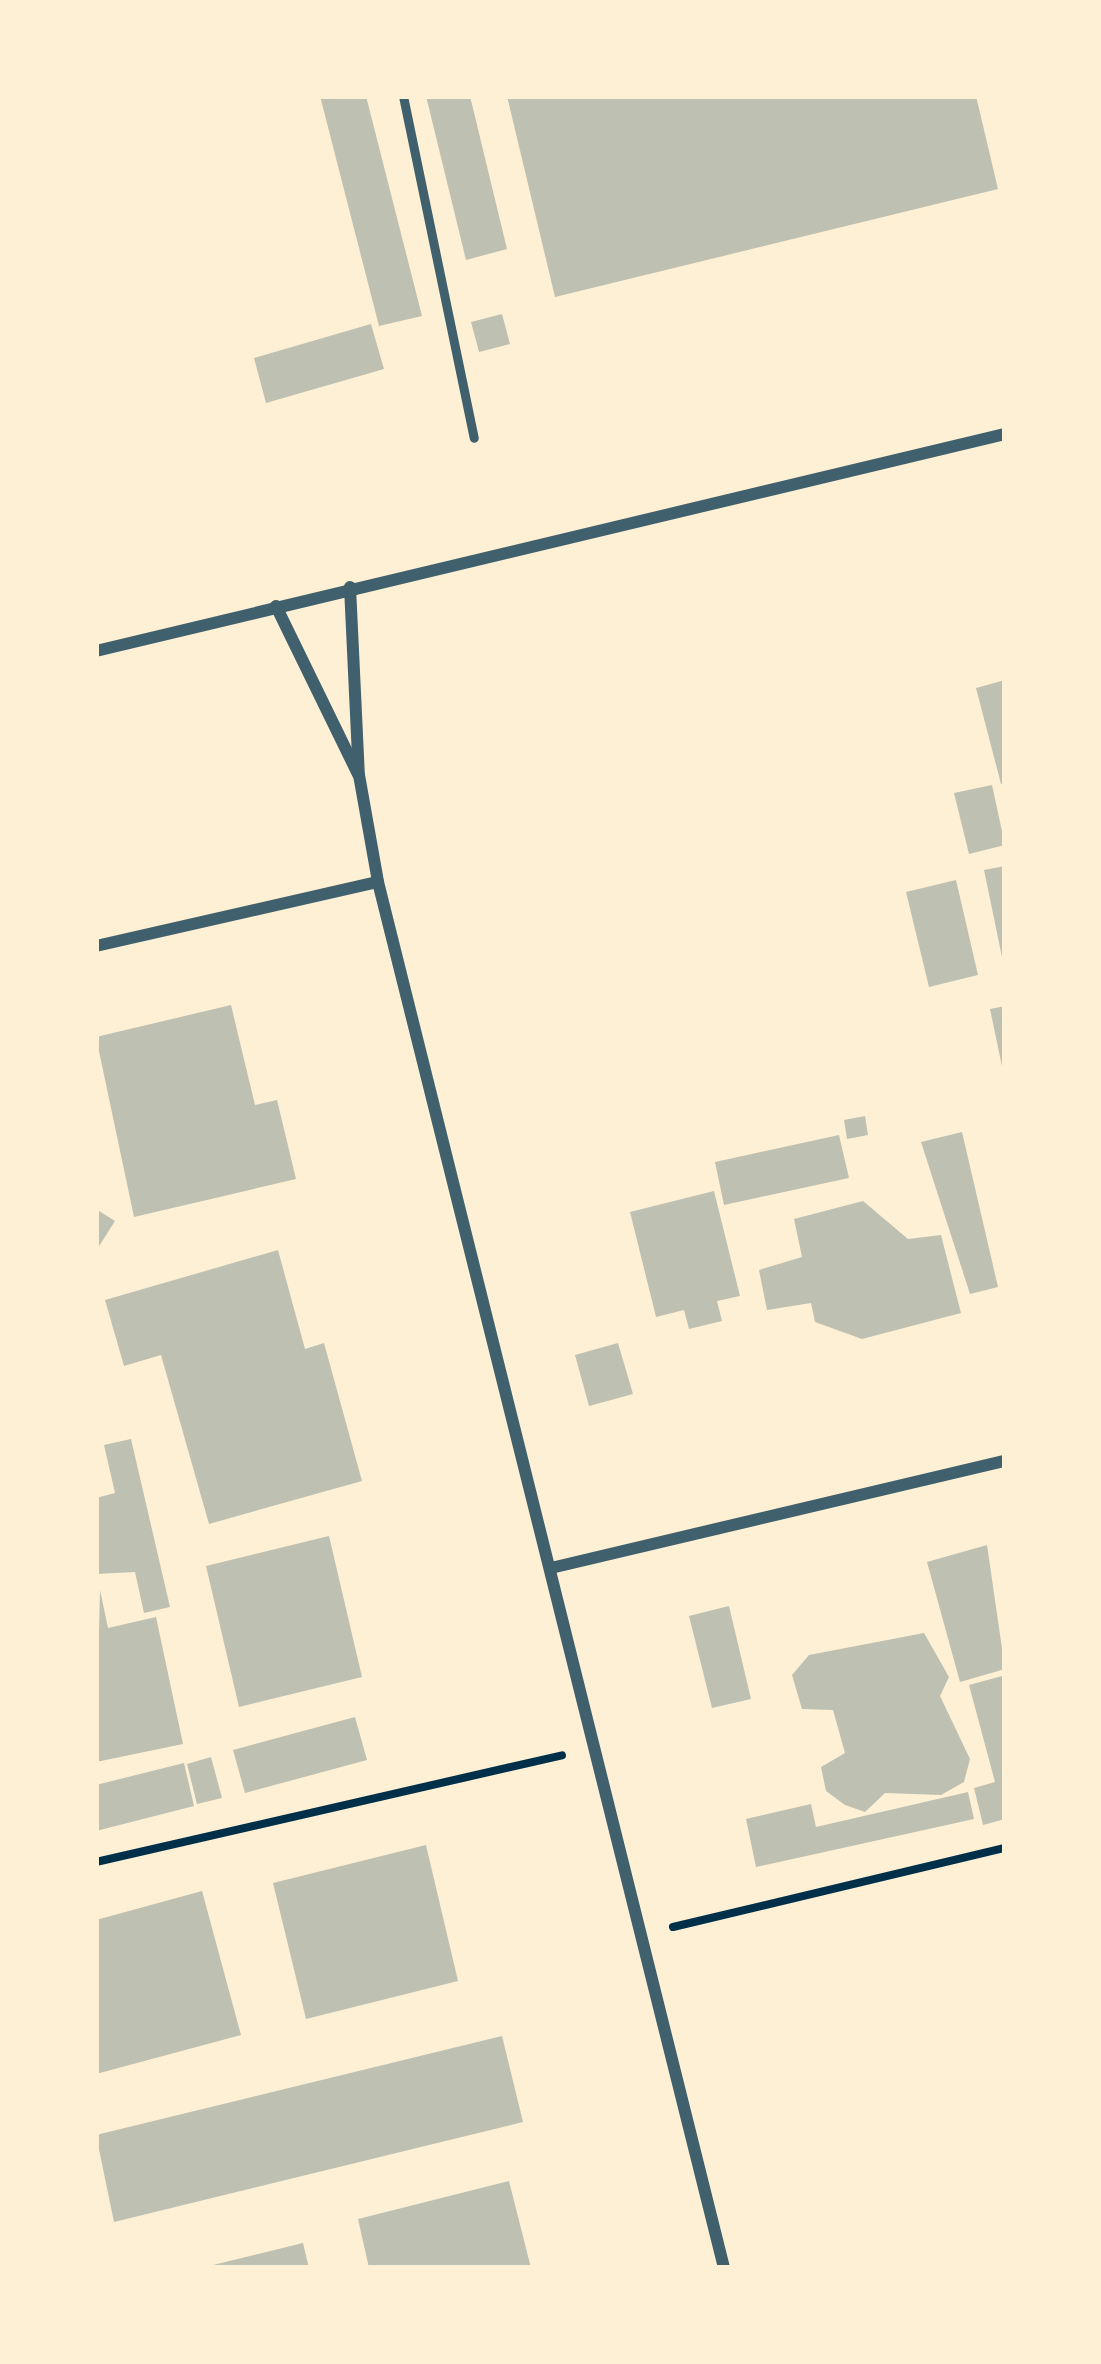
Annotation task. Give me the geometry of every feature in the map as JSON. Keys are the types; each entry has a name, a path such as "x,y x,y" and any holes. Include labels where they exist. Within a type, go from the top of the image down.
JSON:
{"street":[{"path":"96,651 1005,434"},
{"path":"350,587 359,776 378,882 724,2268"},
{"path":"275,606 359,776"},
{"path":"96,946 378,882"},
{"path":"551,1568 1005,1461"}],"lane":[{"path":"403,96 474,438"}],"path":[{"path":"96,1862 593,1748"},
{"path":"642,1935 1005,1848"}],"building":[{"path":"320,96 366,96 422,316 379,326"},
{"path":"426,96 470,96 507,249 466,260"},
{"path":"507,96 976,96 998,189 555,297"},
{"path":"502,314 510,344 479,352 471,322"},
{"path":"371,324 384,369 266,403 254,358"},
{"path":"1005,680 1005,783 1001,784 976,688"},
{"path":"992,785 1005,845 969,854 954,793"},
{"path":"1005,866 1005,962 1003,962 984,870"},
{"path":"956,880 978,975 929,987 906,892"},
{"path":"231,1005 255,1105 277,1100 296,1179 134,1217 96,1037"},
{"path":"1005,1006 1005,1071 1003,1071 990,1009"},
{"path":"865,1116 868,1135 847,1139 844,1120"},
{"path":"962,1132 998,1287 970,1294 921,1142"},
{"path":"839,1135 849,1178 724,1205 715,1162"},
{"path":"714,1191 740,1296 717,1301 722,1321 689,1329 684,1310 656,1317 630,1212"},
{"path":"863,1201 908,1239 941,1235 961,1313 862,1339 815,1322 811,1303 767,1310 759,1270 802,1257 794,1219"},
{"path":"96,1209 115,1221 96,1251"},
{"path":"278,1250 305,1349 324,1343 362,1481 209,1524 161,1355 124,1366 105,1300"},
{"path":"618,1343 633,1394 589,1406 575,1355"},
{"path":"131,1439 170,1607 144,1613 135,1572 96,1574 96,1498 115,1493 104,1445"},
{"path":"329,1536 362,1677 239,1707 206,1566"},
{"path":"987,1545 1005,1669 960,1682 927,1562"},
{"path":"100,1590 108,1628 156,1617 183,1744 96,1762"},
{"path":"729,1606 751,1699 712,1708 689,1616"},
{"path":"924,1633 949,1677 940,1696 970,1759 964,1782 941,1795 885,1793 865,1812 845,1805 826,1791 821,1767 845,1753 833,1710 802,1709 792,1675 809,1655"},
{"path":"1002,1676 1005,1819 983,1825 974,1788 995,1782 969,1685"},
{"path":"355,1717 367,1760 245,1793 233,1750"},
{"path":"211,1757 222,1798 197,1804 187,1764"},
{"path":"184,1763 194,1806 96,1831 96,1785"},
{"path":"968,1792 974,1819 756,1867 746,1819 811,1804 816,1827"},
{"path":"426,1845 458,1981 306,2019 273,1883"},
{"path":"202,1891 241,2035 96,2074 96,1920"},
{"path":"502,2036 523,2122 114,2222 96,2135"},
{"path":"509,2181 531,2268 369,2268 358,2219"},
{"path":"303,2243 309,2268 209,2268 209,2266"}]}
